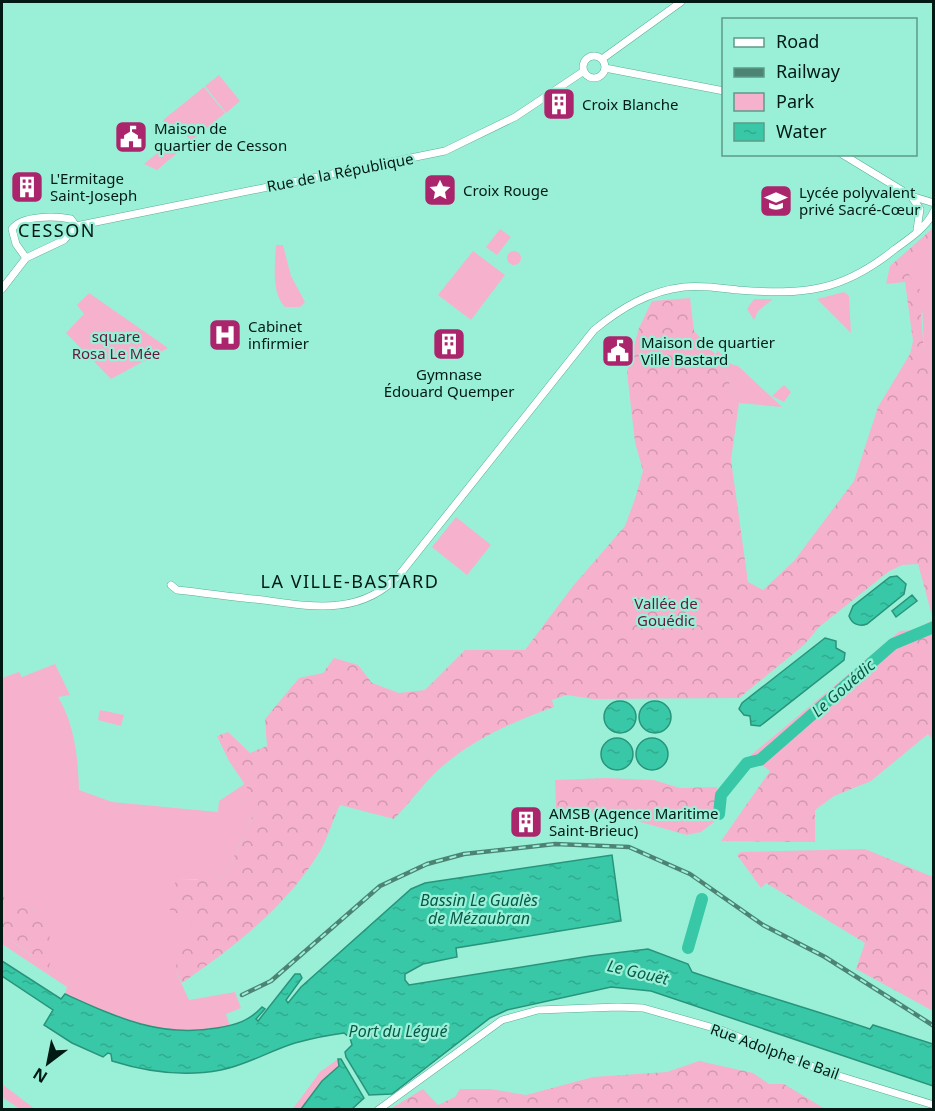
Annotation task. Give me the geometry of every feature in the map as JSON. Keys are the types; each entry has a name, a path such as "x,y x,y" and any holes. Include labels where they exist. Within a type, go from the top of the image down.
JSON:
{"street":[{"path":"605,68 596,78 591,77 584,72 584,63 587,58 593,56 602,58 681,2"},
{"path":"602,58 605,68"},
{"path":"605,68 722,91"},
{"name":"Rue de la République","path":"2,289 26,258 64,240 76,226 445,151 515,117 584,72"},
{"path":"845,156 911,196 933,203"},
{"path":"911,196 920,209 916,233"},
{"path":"171,585 177,590 281,603 337,607 360,601 385,588 400,574 594,330 623,308 648,296 701,286 788,293 822,289 862,273 916,233 933,211"},
{"name":"Rue de la République","path":"26,258 16,244 12,229 24,220 64,218 71,219 76,226"},
{"name":"Rue Adolphe le Bail","path":"378,1110 502,1020 538,1010 643,1008 721,1030 826,1072 869,1083 933,1105"}],"green space":[{"path":"219,75 240,101 226,113 205,86"},
{"path":"204,87 225,113 191,141 179,127 173,132 163,120"},
{"path":"169,143 177,153 157,170 144,164"},
{"name":"Vallée de Gouédic","path":"933,228 933,248 912,266 909,274 916,287 928,294 921,315 924,351 933,344 933,619 918,564 902,565 888,572 819,627 804,645 739,698 593,699 566,695 552,700 554,707 490,734 447,762 394,819 340,805 321,850 289,893 256,926 182,983 176,972 177,942 199,929 187,920 189,908 175,914 161,902 178,879 197,880 208,871 220,879 232,861 258,804 229,761 217,736 228,732 250,753 267,746 265,719 299,678 323,673 334,658 358,665 372,683 399,693 425,690 465,650 525,650 573,586 625,526 635,499 643,471 635,442 627,372 639,328 652,301 690,298 694,331 716,355 739,403 731,460 748,582 763,590 794,561 854,481 878,407 910,354 913,341 905,282 886,284 890,266"},
{"path":"500,229 511,237 497,255 486,247"},
{"path":"276,245 283,245 291,276 305,302 300,307 285,307 278,294 275,278"},
{"path":"933,248 933,344 924,351 922,304 909,274 911,266"},
{"path":"473,251 505,275 471,320 438,295"},
{"path":"511,251 517,251 521,258 517,265 511,265 507,261 507,255"},
{"path":"844,292 849,296 851,333 817,299"},
{"name":"square Rosa Le Mée","path":"89,293 168,348 111,379 66,333 84,314 77,305"},
{"path":"754,299 773,299 758,311 754,320 747,309"},
{"path":"717,350 731,364 738,366 782,407 739,403 716,355"},
{"path":"784,385 791,392 784,402 772,396"},
{"path":"456,517 491,545 467,575 432,547"},
{"path":"933,620 933,740 928,734 871,781 834,796 815,810 815,842 721,841 770,771 750,756 900,631 914,630"},
{"path":"55,664 70,695 58,697 72,730 79,790 112,802 218,812 219,801 246,783 258,804 232,861 220,879 178,879 199,929 176,972 189,1000 235,992 241,1008 226,1014 230,1026 183,1030 163,1029 126,1020 65,994 67,987 2,944 2,934 32,956 34,911 15,905 2,896 2,678 19,672 22,677"},
{"path":"100,710 124,715 121,726 98,720"},
{"path":"606,778 654,780 680,788 717,787 714,822 701,832 687,835 612,814 556,810 555,780"},
{"path":"865,849 933,877 933,1011 856,969 865,943 766,883 761,888 737,855 741,852"},
{"path":"2,896 41,917 50,938 49,968 2,934"},
{"path":"338,1059 339,1065 322,1081 301,1109 292,1110 320,1072"},
{"path":"699,1061 753,1073 769,1084 784,1084 825,1109 390,1109 423,1089 438,1105 455,1097 460,1089 490,1089 526,1095 593,1077 667,1072"},
{"path":"2,1084 35,1109 20,1109 2,1097"}],"water":[{"path":"897,576 906,584 904,594 867,624 854,623 849,616 853,606 890,577"},
{"path":"912,595 917,601 896,617 892,611"},
{"path":"825,638 836,641 836,648 845,653 844,660 760,726 751,725 750,716 744,715 739,709 742,703"},
{"path":"620,701 631,706 636,717 631,728 620,733 609,728 604,717 609,706"},
{"path":"655,701 666,706 671,717 666,728 655,733 644,728 639,717 644,706"},
{"path":"617,738 628,743 633,754 628,765 617,770 606,765 601,754 606,743"},
{"path":"652,738 663,743 668,754 663,765 652,770 641,765 636,754 641,743"},
{"name":"Port du Légué","path":"612,855 621,921 456,948 457,957 423,964 405,974 405,980 409,985 648,949 688,964 692,972 870,1029 873,1025 933,1044 933,1086 651,991 611,987 507,1010 490,1018 392,1094 369,1095 346,1057 345,1052 352,1045 350,1038 344,1033 295,1043 240,1065 221,1070 194,1073 166,1072 112,1061 111,1054 108,1053 103,1057 72,1043 44,1025 53,1010 2,976 2,961 61,999 65,994 120,1018 157,1028 196,1030 224,1027 247,1019 262,1007 265,1009 256,1019 258,1021 295,974 300,974 302,978 286,1000 288,1003 301,987 411,889 425,883"},
{"path":"338,1059 341,1059 364,1098 352,1109 301,1109 322,1081 339,1066"}],"waterway":[{"name":"Le Gouédic","path":"760,760 893,644 934,627"},
{"name":"Le Gouédic","path":"719,814 721,795 747,763 759,760"},
{"name":"Le Gouédic","path":"688,948 702,899"}],"railway":[{"path":"242,995 271,981 380,886 427,864 464,854 555,844 629,847 690,874 763,925 825,957 934,1026"}],"place":[{"name":"Croix Blanche","path":"559,104"},
{"name":"Maison de quartier de Cesson","path":"131,137"},
{"name":"L'Ermitage Saint-Joseph","path":"27,187"},
{"name":"Croix Rouge","path":"440,190"},
{"name":"Lycée polyvalent privé Sacré-Cœur","path":"776,201"},
{"name":"Cabinet infirmier","path":"225,335"},
{"name":"Gymnase Édouard Quemper","path":"449,344"},
{"name":"Maison de quartier Ville Bastard","path":"618,351"},
{"name":"AMSB (Agence Maritime Saint-Brieuc)","path":"526,822"}],"district":[{"name":"CESSON","path":"57,230"},
{"name":"LA VILLE-BASTARD","path":"350,581"}],"water label":[{"name":"Bassin Le Gualès de Mézaubran","path":"479,909"},
{"name":"Le Gouët","path":"638,972"}]}
